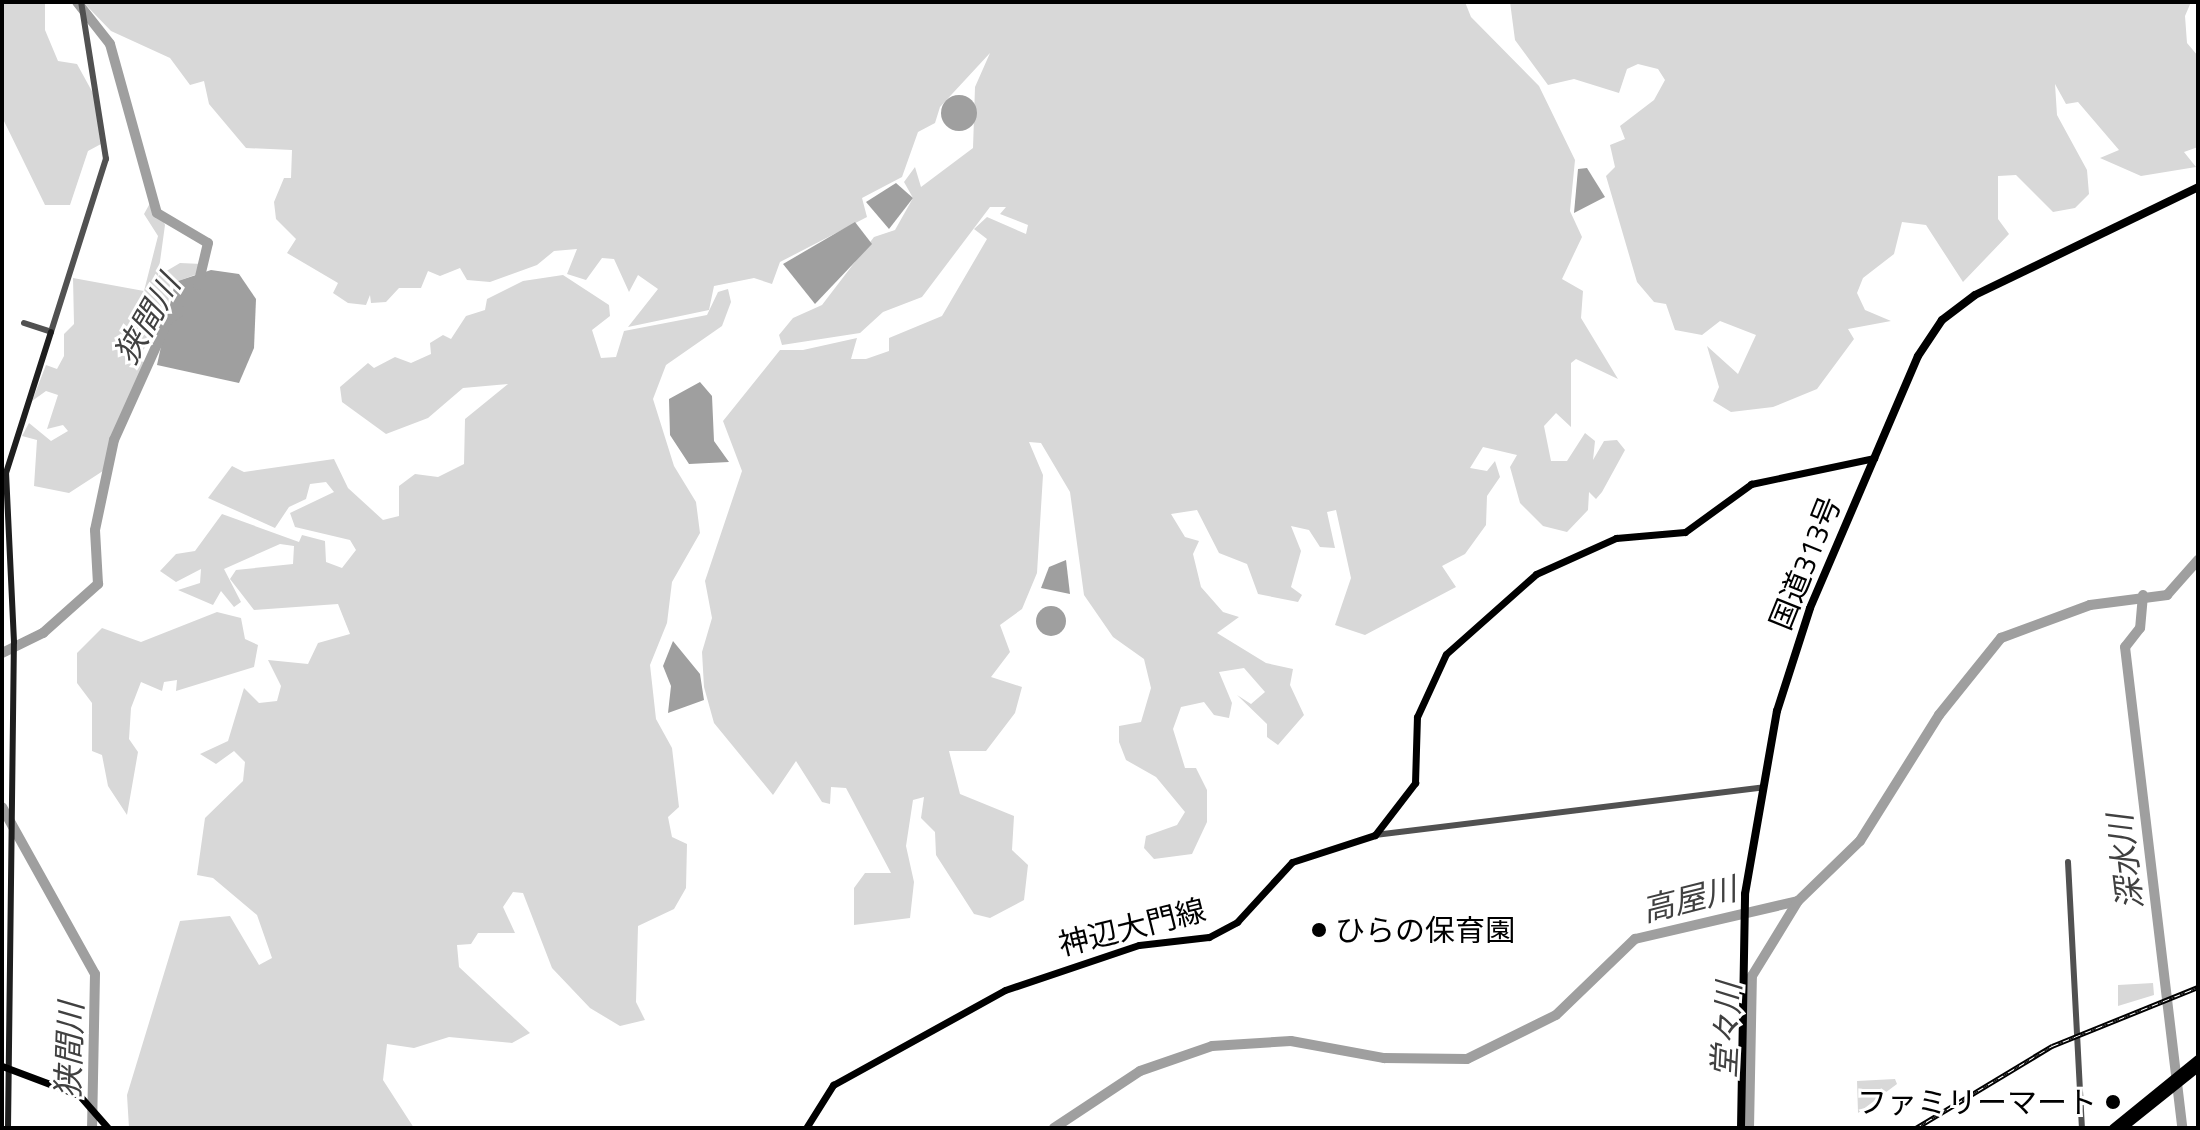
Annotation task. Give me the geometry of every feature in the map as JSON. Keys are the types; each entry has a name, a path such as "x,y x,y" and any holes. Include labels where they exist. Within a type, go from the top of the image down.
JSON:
{"highway":[{"name":"国道313号","path":"1741,1128 1745,894 1760,788 1810,608 1918,356 1952,310 2118,220 2198,187"},
{"path":"2123,1128 2198,1059"},
{"path":"2185,1074 2198,1068"},
{"path":"2113,1128 2171,1086"}],"main road":[{"path":"8,1128 4,1067 14,644 6,473 51,332"},
{"path":"1375,835 1415,783 1417,717 1446,654 1536,574 1616,538 1685,532 1751,484 1874,458"},
{"name":"神辺大門線","path":"806,1128 833,1085 1005,990 1139,945 1209,937 1237,922 1292,862 1375,835"},
{"path":"4,1067 89,1102 108,1128"}],"street":[{"path":"24,323 51,332 106,159 81,2"},
{"path":"1375,835 1760,788"},
{"path":"2068,862 2082,1128"}],"shaded area":[{"path":"2,2 45,2 45,30 58,61 77,64 94,95 101,144 88,151 70,205 45,205 2,117"},
{"path":"83,2 1465,2 1471,17 1539,86 1575,160 1570,211 1582,237 1562,279 1583,291 1581,318 1618,379 1576,359 1571,363 1571,427 1556,413 1544,426 1551,461 1567,461 1585,433 1595,441 1593,460 1604,441 1617,440 1625,450 1602,492 1596,499 1589,492 1588,510 1567,532 1543,526 1520,503 1510,467 1517,455 1483,447 1470,468 1487,471 1495,461 1500,477 1487,496 1486,525 1465,554 1442,566 1456,587 1365,635 1335,625 1351,578 1336,510 1327,512 1335,548 1320,547 1309,530 1291,526 1301,551 1291,587 1302,595 1298,602 1258,594 1247,564 1219,553 1197,510 1171,514 1185,537 1199,541 1193,554 1201,587 1223,612 1239,617 1217,633 1266,663 1293,669 1290,685 1304,715 1278,745 1267,737 1267,724 1237,695 1251,704 1265,692 1244,668 1219,672 1232,703 1229,718 1214,715 1204,702 1181,707 1173,729 1185,768 1196,768 1207,790 1207,822 1192,854 1154,859 1144,848 1146,836 1177,825 1185,812 1156,777 1126,760 1119,742 1119,726 1141,722 1151,688 1144,659 1113,637 1084,595 1070,492 1041,443 1029,442 1043,475 1037,573 1022,609 1000,625 1010,652 991,677 1022,687 1015,713 986,751 949,751 960,794 1014,816 1012,850 1028,865 1024,900 990,918 974,914 936,855 935,832 921,818 924,797 913,800 906,846 914,882 910,918 854,925 854,888 865,873 891,873 846,788 831,787 830,804 822,802 796,761 773,795 714,723 704,687 702,652 712,618 705,581 742,471 723,421 780,350 803,350 857,338 851,359 866,359 889,351 889,338 942,316 987,239 974,229 987,217 1026,234 1028,225 1000,214 1006,207 990,207 922,297 883,312 860,333 782,345 779,335 793,318 822,305 874,237 895,230 913,198 904,182 915,167 921,187 973,148 975,87 990,53 940,107 935,123 918,132 902,177 862,198 867,217 780,262 772,284 754,278 714,286 709,310 628,327 658,289 638,275 629,292 614,259 602,258 586,280 567,274 577,249 554,251 537,265 490,282 467,280 460,268 440,276 428,271 421,288 399,288 386,302 371,303 370,295 366,305 348,303 333,293 338,283 287,253 296,239 276,219 274,202 284,178 291,178 292,150 246,148 209,104 204,81 190,85 170,58 111,31"},
{"path":"1510,2 2191,2 2185,16 2187,43 2198,56 2198,147 2184,152 2196,167 2141,176 2100,158 2119,150 2078,102 2066,104 2055,84 2057,115 2087,170 2089,194 2075,208 2053,212 2016,175 1998,176 1998,219 2009,234 1963,282 1926,225 1902,222 1894,254 1863,278 1857,293 1865,310 1891,321 1848,329 1854,339 1817,389 1773,407 1731,412 1713,401 1719,387 1707,346 1738,374 1756,335 1720,321 1702,335 1675,330 1666,304 1654,302 1637,282 1606,176 1615,167 1610,145 1625,139 1620,126 1654,100 1665,80 1658,69 1638,64 1627,69 1619,93 1574,79 1548,85 1515,40"},
{"path":"959,95 972,100 977,113 972,126 959,131 946,126 941,113 946,100"},
{"path":"1587,168 1605,197 1574,213 1578,169"},
{"path":"896,183 913,198 889,229 866,202"},
{"path":"154,196 165,225 158,276 180,263 202,264 200,273 170,284 167,319 140,354 145,364 111,438 106,469 69,493 34,486 37,440 22,436 29,423 51,441 68,431 63,425 47,429 58,395 46,391 32,401 46,365 57,369 64,356 64,334 74,324 73,278 144,291 158,236 144,214"},
{"path":"855,222 872,244 815,304 783,264"},
{"path":"211,270 239,274 256,299 254,348 239,383 157,365 175,282"},
{"path":"563,275 609,305 610,316 592,330 601,358 616,357 624,331 707,315 718,292 728,289 731,302 722,326 666,365 653,399 674,466 696,502 700,533 672,582 667,623 650,665 656,719 672,748 679,807 668,817 672,837 687,844 686,888 674,909 638,926 636,1002 645,1020 620,1026 590,1008 552,968 523,893 513,892 503,907 515,933 478,933 471,944 457,945 459,967 530,1033 512,1043 449,1037 414,1048 387,1044 383,1080 414,1128 129,1128 127,1095 180,921 230,916 259,965 272,958 257,915 213,878 197,875 205,818 243,781 245,762 234,751 216,764 200,754 228,741 244,688 259,703 277,701 281,686 268,660 308,664 318,643 350,634 338,604 254,610 230,579 236,570 293,564 294,546 280,544 224,569 241,602 234,607 221,591 213,605 178,590 200,583 201,569 176,582 160,571 176,554 195,551 222,514 299,542 302,535 325,541 326,562 342,568 356,550 350,540 295,527 290,513 334,492 326,482 310,484 306,499 289,507 275,528 208,498 232,466 244,472 334,459 348,488 383,520 399,516 399,486 415,474 438,477 464,464 465,419 508,384 463,388 428,418 386,434 342,402 340,387 368,363 374,368 395,357 411,363 431,354 430,343 443,335 451,339 466,316 485,310 487,299 523,281"},
{"path":"700,382 712,396 714,441 729,462 689,464 670,435 669,399"},
{"path":"1066,560 1070,594 1041,588 1049,567"},
{"path":"1051,606 1057,607 1065,615 1065,627 1057,635 1051,636 1045,635 1037,627 1036,621 1037,615 1045,607"},
{"path":"217,612 241,618 245,639 258,645 254,667 176,691 177,680 164,682 162,691 141,682 131,708 129,739 138,752 127,815 108,786 102,755 92,751 92,703 77,683 77,653 102,628 141,642"},
{"path":"673,641 700,674 704,700 668,713 671,686 663,666"},
{"path":"2153,983 2154,995 2118,1006 2118,985"},
{"path":"1895,1079 1897,1084 1858,1113 1857,1081"}],"waterway":[{"name":"狭間川","path":"77,2 110,44 157,213 208,243 198,285"},
{"name":"狭間川","path":"2,653 43,633 98,584 95,530 114,440 168,320 181,311"},
{"name":"高屋川","path":"1054,1128 1140,1071 1212,1046 1291,1041 1384,1058 1467,1059 1556,1015 1635,939 1798,901 1860,841 1939,715 2001,638 2090,605 2167,595 2198,560"},
{"name":"深水川","path":"2143,595 2140,628 2125,647 2182,1128"},
{"name":"狭間川","path":"2,807 95,974 92,1128"},
{"name":"堂々川","path":"1749,1128 1752,976 1798,901"}],"railway":[{"path":"1916,1128 2052,1046 2198,987"}],"place":[{"name":"ひらの保育園","path":"1319,930"},
{"name":"ファミリーマート","path":"2113,1102"}]}
